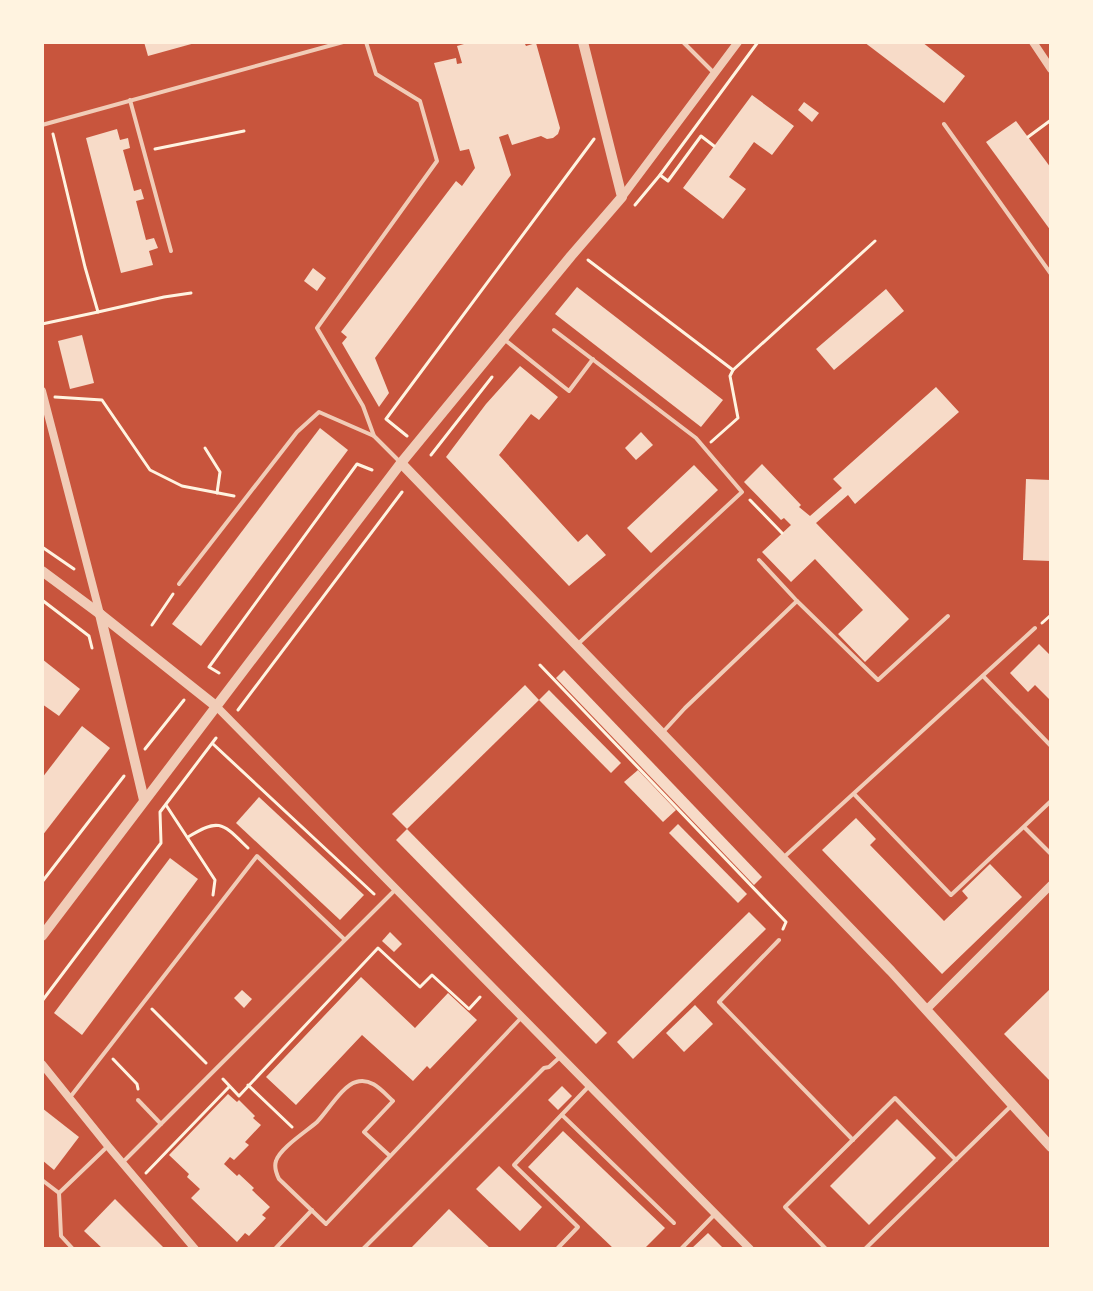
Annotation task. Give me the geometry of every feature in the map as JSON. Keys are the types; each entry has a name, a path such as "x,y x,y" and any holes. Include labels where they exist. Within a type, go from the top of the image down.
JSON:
{"street":[{"path":"583,42 622,197"},
{"path":"42,936 401,463 622,197 738,42"},
{"path":"1033,42 1051,69"},
{"path":"42,391 144,800"},
{"path":"401,463 782,858 1051,1147"},
{"path":"42,571 217,707 750,1249"},
{"path":"926,1010 1051,885"},
{"path":"42,1064 195,1249"}],"lane":[{"path":"42,125 343,42"},
{"path":"366,42 376,74 420,101 437,161 317,328 363,406 374,436"},
{"path":"683,42 715,73"},
{"path":"130,100 171,251"},
{"path":"944,124 1051,274"},
{"path":"554,330 696,438 742,492 578,645"},
{"path":"503,339 569,391 593,359"},
{"path":"179,584 297,432 319,412 374,436 401,463"},
{"path":"759,560 878,680 948,616"},
{"path":"661,734 797,601"},
{"path":"782,858 1035,628"},
{"path":"983,676 1051,746"},
{"path":"854,794 951,895 1051,801"},
{"path":"1024,827 1051,854"},
{"path":"69,1098 257,856 344,939"},
{"path":"122,1163 396,889"},
{"path":"779,940 719,1002 853,1140"},
{"path":"390,1156 364,1132 393,1101 376,1084 356,1082 321,1118 280,1153 275,1162 275,1171 279,1179 326,1224 522,1017"},
{"path":"363,1249 544,1068 560,1057"},
{"path":"557,1249 578,1227 514,1165 589,1086"},
{"path":"826,1249 785,1207 895,1098 956,1160"},
{"path":"138,1100 161,1124"},
{"path":"865,1249 1013,1105"},
{"path":"562,1115 674,1223"},
{"path":"73,1249 61,1236 59,1193 108,1146"},
{"path":"42,1180 59,1193"},
{"path":"275,1249 312,1210"},
{"path":"681,1249 715,1214"}],"path":[{"path":"634,206 758,42"},
{"path":"1028,137 1051,120"},
{"path":"50,123 98,312"},
{"path":"144,152 244,131"},
{"path":"660,175 668,181 701,136 714,146"},
{"path":"409,438 386,419 594,139"},
{"path":"705,447 738,418 730,376 733,370 875,241"},
{"path":"588,260 733,370"},
{"path":"42,324 191,293"},
{"path":"55,397 102,400 150,470 182,486 245,499"},
{"path":"205,448 220,472 217,493"},
{"path":"219,673 209,667 357,464 372,470"},
{"path":"236,712 402,492"},
{"path":"742,492 782,533"},
{"path":"152,625 179,584"},
{"path":"42,600 89,636 93,651"},
{"path":"540,665 786,922 779,940"},
{"path":"143,752 184,700"},
{"path":"42,1001 161,843 160,812 216,738"},
{"path":"213,743 383,902"},
{"path":"42,882 125,775"},
{"path":"166,805 215,880 212,912"},
{"path":"187,838 205,826 215,824 227,828 257,856"},
{"path":"143,1000 239,1096 378,948 420,987 432,975 469,1009 480,997"},
{"path":"105,1050 137,1084 138,1100"},
{"path":"248,1085 301,1135"},
{"path":"146,1173 229,1087"}],"building":[{"path":"144,42 195,42 195,43 148,56"},
{"path":"471,42 524,42 526,46 536,43 560,128 553,138 541,136 512,145 508,134 499,137 511,175 375,358 389,393 379,407 342,343 347,337 341,332 456,181 462,186 475,168 469,149 460,151 434,63 456,58 457,64 462,63 457,46"},
{"path":"864,42 922,42 965,76 944,103"},
{"path":"752,95 794,126 772,155 754,142 729,177 746,189 723,219 683,188"},
{"path":"804,102 819,113 812,122 798,110"},
{"path":"1016,121 1051,168 1051,231 986,142"},
{"path":"117,129 120,140 128,138 130,148 123,150 134,191 141,189 144,199 136,201 146,240 154,238 158,248 149,251 153,265 121,273 86,138"},
{"path":"313,268 326,278 317,291 304,281"},
{"path":"577,287 723,400 701,427 555,314"},
{"path":"886,289 904,311 834,370 816,349"},
{"path":"82,335 94,383 70,389 58,341"},
{"path":"520,366 558,397 539,420 531,414 499,455 578,542 587,534 606,555 569,586 446,457 486,404"},
{"path":"936,387 959,412 855,504 848,495 816,523 909,619 865,662 838,634 863,610 815,559 791,582 762,552 791,525 784,518 781,520 744,482 762,464 810,516 842,488 833,479"},
{"path":"320,428 348,450 201,646 172,624"},
{"path":"641,432 653,445 636,460 625,448"},
{"path":"694,465 718,490 651,553 627,528"},
{"path":"1026,479 1051,480 1051,561 1023,560"},
{"path":"1039,644 1051,656 1051,701 1035,685 1028,692 1010,673"},
{"path":"42,659 80,689 59,716 42,704"},
{"path":"564,670 762,877 754,885 556,678"},
{"path":"525,685 539,700 407,829 392,814"},
{"path":"549,690 621,763 611,773 539,700"},
{"path":"82,726 110,748 42,836 42,778"},
{"path":"638,770 676,810 663,822 624,782"},
{"path":"259,797 364,895 340,920 236,823"},
{"path":"856,818 876,839 870,845 944,921 968,898 962,891 990,864 1022,897 942,974 822,850"},
{"path":"678,824 747,894 738,903 669,833"},
{"path":"407,829 607,1033 596,1044 396,840"},
{"path":"170,858 198,879 82,1035 54,1013"},
{"path":"749,912 766,929 633,1059 617,1042"},
{"path":"390,932 402,944 394,952 382,941"},
{"path":"361,977 415,1028 448,993 477,1020 430,1069 427,1066 413,1081 362,1035 296,1105 266,1077"},
{"path":"1051,988 1051,1082 1004,1034"},
{"path":"242,990 252,999 244,1008 234,998"},
{"path":"695,1005 713,1024 684,1052 666,1033"},
{"path":"562,1086 572,1096 558,1110 548,1100"},
{"path":"228,1094 237,1102 239,1100 261,1125 245,1142 249,1145 234,1160 230,1157 224,1164 254,1188 252,1190 270,1207 262,1215 266,1218 249,1236 245,1233 237,1242 191,1198 200,1189 169,1155"},
{"path":"42,1108 79,1137 54,1170 42,1160"},
{"path":"897,1119 936,1158 869,1225 830,1186"},
{"path":"563,1131 665,1228 644,1249 614,1249 528,1167"},
{"path":"499,1166 542,1207 520,1231 476,1189"},
{"path":"115,1199 165,1249 103,1249 84,1231"},
{"path":"449,1209 491,1249 410,1249"},
{"path":"708,1233 724,1249 691,1249"}]}
